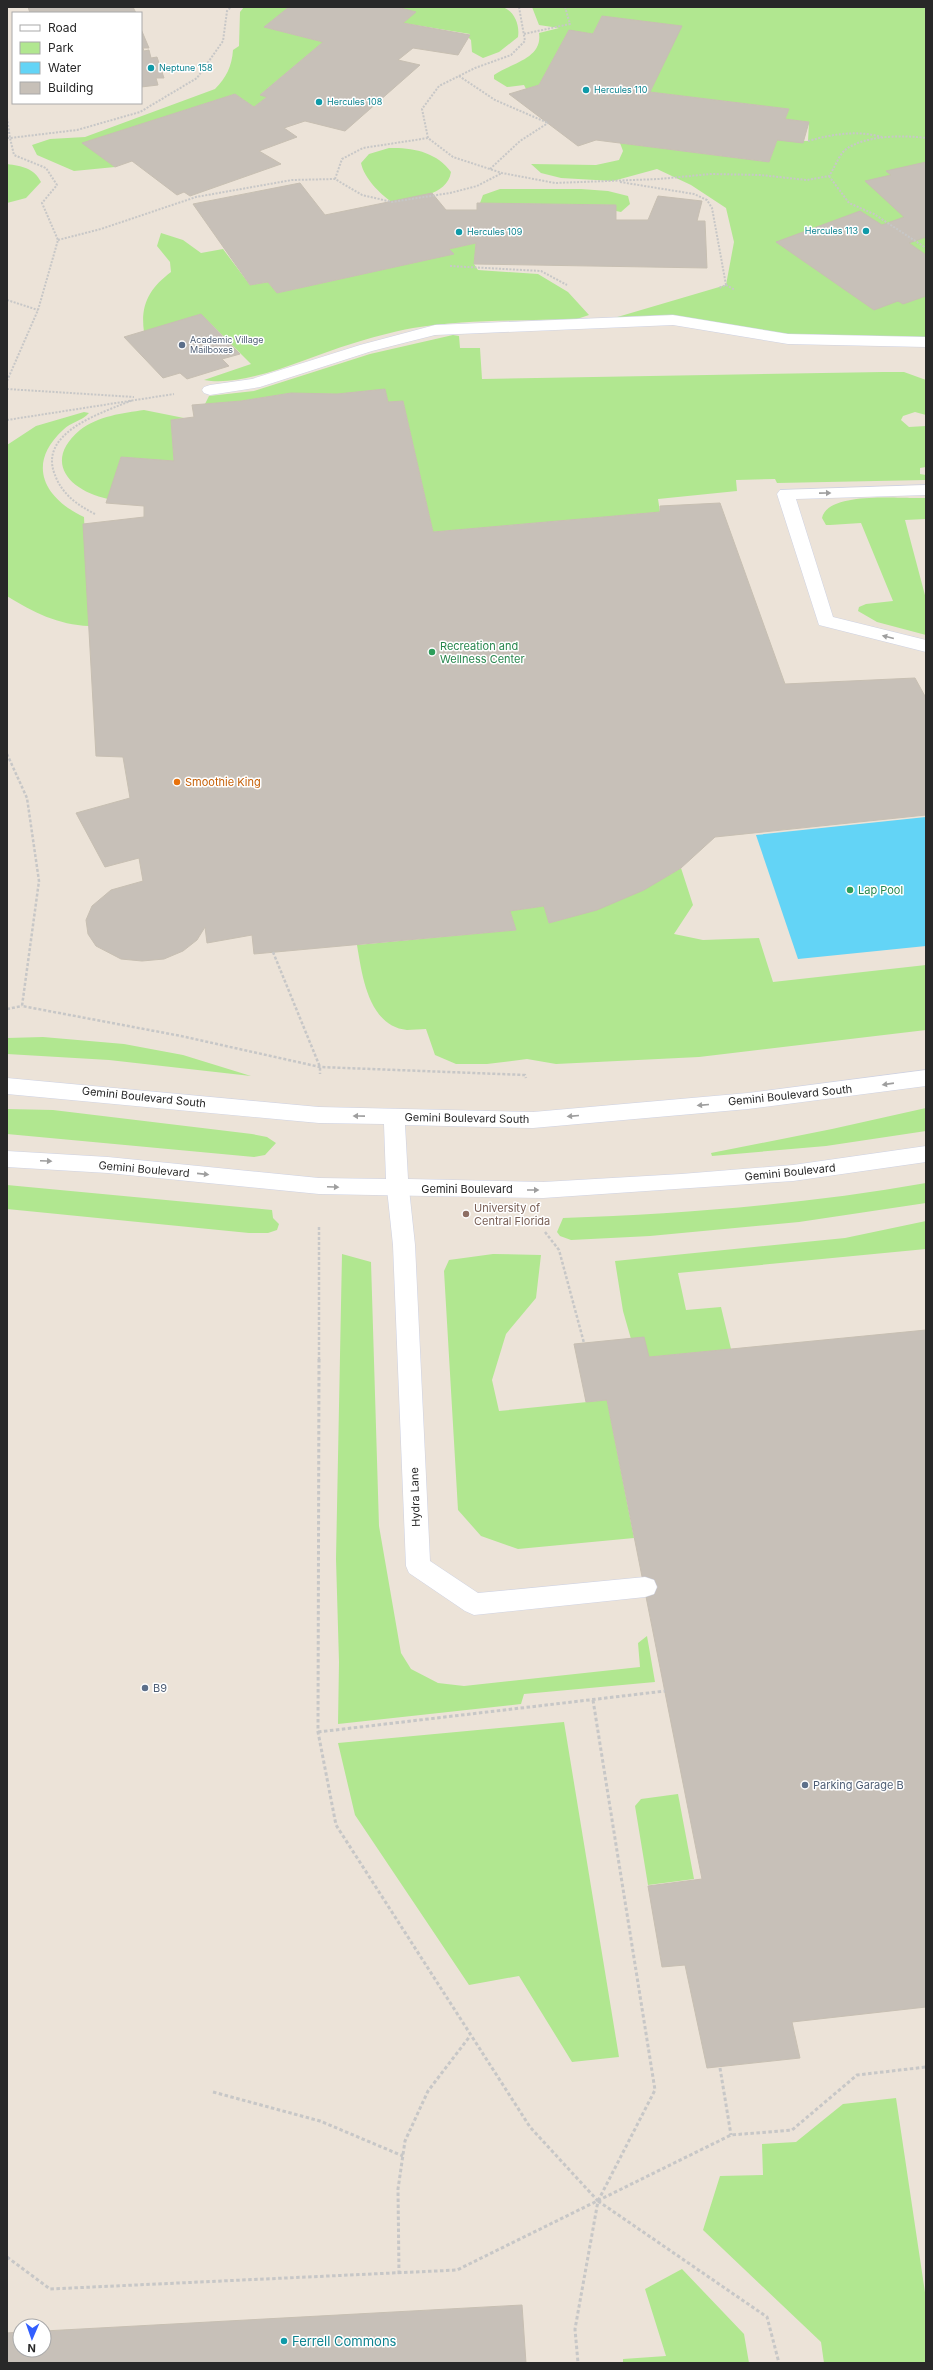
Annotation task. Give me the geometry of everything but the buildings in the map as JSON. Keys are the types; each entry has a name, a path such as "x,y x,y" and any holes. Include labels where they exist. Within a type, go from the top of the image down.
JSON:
{"street":[{"path":"210,390 254,384 366,348 435,330 672,320 788,339 926,342"},
{"path":"926,490 786,494 825,621 926,646"},
{"name":"Gemini Boulevard South","path":"7,1086 319,1115 533,1120 748,1101 926,1078"},
{"path":"394,1117 398,1189"},
{"name":"Gemini Boulevard","path":"7,1159 108,1165 319,1186 398,1189 543,1190 681,1182 792,1173 926,1154"},
{"name":"Hydra Lane","path":"398,1189 404,1244 418,1566 474,1604 644,1587"}],"path":[{"path":"8,138 76,130 140,112 197,78 223,41 226,12 231,7"},
{"path":"519,7 525,41 511,55 475,68 439,86 422,109 428,138 453,157 502,173 555,183 613,181 711,174 760,175 807,180 829,176 845,150 874,138 911,136 926,138"},
{"path":"524,34 570,24 565,7"},
{"path":"459,76 495,100 548,123 520,141 490,169"},
{"path":"7,118 8,138 14,155 46,168 57,186 42,203 58,240 38,310 7,381"},
{"path":"808,141 823,137 866,131 884,137"},
{"path":"335,179 342,159 363,148 428,138"},
{"path":"58,240 101,229 196,197 292,180 335,179 362,195 392,202 450,193 478,186 502,173"},
{"path":"829,176 849,204 874,214 926,248"},
{"path":"613,181 694,194 707,200 712,208 726,284 712,292"},
{"path":"450,266 541,271 578,291 601,316 597,323"},
{"path":"7,300 38,310"},
{"path":"7,389 138,398"},
{"path":"7,420 138,398"},
{"path":"95,514 77,505 59,486 51,466 56,443 83,421 138,398"},
{"path":"7,754 28,798 39,881 22,1006"},
{"path":"273,952 320,1067 319,1115"},
{"path":"7,1009 22,1006 181,1036 320,1067"},
{"path":"319,1186 318,1732 336,1825 530,2127 598,2202 767,2317 779,2363"},
{"path":"318,1732 665,1691"},
{"path":"578,2363 575,2329 598,2202 655,2090 593,1700"},
{"path":"399,2274 398,2189 405,2141 428,2091 470,2035"},
{"path":"7,2257 50,2289 399,2274 457,2270 598,2202 731,2135 792,2130 857,2075 926,2067"},
{"path":"720,2068 731,2135"},
{"path":"213,2092 320,2121 404,2156"}],"green space":[{"path":"244,7 289,7 264,27 323,42 261,94 267,97 254,107 235,94 83,143 115,167 74,171 37,155 32,145 50,139 85,137 215,89 228,71 233,50 239,46 240,12"},
{"path":"397,7 502,7 510,11 513,15 517,23 518,37 499,52 483,58 472,52 471,40 468,37 470,34 403,23 415,12"},
{"path":"532,7 926,7 926,340 818,340 673,320 597,323 726,285 734,242 726,208 691,185 657,169 613,181 561,178 541,173 531,164 596,165 619,160 623,151 620,143 769,162 777,140 808,141 809,122 785,119 789,109 650,92 681,26 602,16 593,34 569,30 539,85 526,89 524,85 507,87 494,79 494,75 531,55 539,42 539,33 559,28 539,25"},
{"path":"389,148 415,150 431,155 445,165 451,172 448,180 443,187 436,191 419,197 392,202 369,180 361,163 369,154"},
{"path":"7,164 27,168 38,177 41,182 26,198 7,203"},
{"path":"500,189 581,189 608,191 628,196 630,204 621,212 616,211 616,205 480,203 483,195"},
{"path":"161,233 183,240 201,253 223,249 250,285 268,282 277,293 453,254 449,249 476,243 474,264 478,270 538,274 568,292 589,315 577,319 454,323 413,328 358,342 278,370 258,375 221,381 204,380 251,364 201,314 144,332 144,313 148,298 157,284 171,272 170,262 157,246"},
{"path":"453,335 459,336 460,348 480,348 482,379 904,372 926,380 926,415 915,412 903,416 901,420 909,427 926,426 926,467 920,468 920,474 926,475 926,480 777,483 775,479 736,480 737,491 658,499 660,512 433,532 403,401 388,402 385,389 337,394 291,393 241,401 205,404 209,396 254,391 370,354"},
{"path":"144,410 184,418 171,420 174,461 121,457 108,499 94,495 72,482 66,474 62,464 63,453 69,442 80,430 103,418"},
{"path":"84,412 89,413 66,427 52,443 45,455 43,467 45,479 50,490 70,509 84,517 89,626 67,623 46,617 7,596 7,445 36,426"},
{"path":"876,498 926,498 926,519 905,520 926,599 926,635 877,622 858,611 859,607 866,604 893,601 861,523 826,525 822,518 826,510 835,504 847,501"},
{"path":"681,868 693,905 674,934 703,940 759,938 773,982 926,965 926,1030 699,1057 556,1064 527,1059 487,1064 456,1064 435,1055 426,1029 407,1030 394,1026 383,1019 375,1009 369,997 361,970 357,945 516,930 510,911 544,906 549,923 617,901"},
{"path":"43,1037 124,1044 183,1055 251,1076 109,1060 7,1054 7,1038"},
{"path":"926,1108 926,1131 826,1146 712,1156 711,1153 832,1129"},
{"path":"7,1109 53,1110 252,1134 267,1137 276,1143 265,1155 254,1157 7,1134"},
{"path":"926,1183 926,1203 799,1222 650,1236 571,1240 560,1236 557,1232 563,1218 654,1214 745,1207 836,1197"},
{"path":"7,1185 272,1210 273,1218 279,1224 277,1230 268,1233 249,1233 7,1209"},
{"path":"926,1221 926,1249 678,1273 686,1310 721,1307 731,1349 649,1357 631,1339 623,1311 615,1261 845,1238"},
{"path":"342,1254 371,1262 379,1526 401,1653 411,1669 438,1683 464,1686 640,1667 638,1643 647,1636 655,1682 524,1694 521,1704 338,1724 339,1662 336,1559"},
{"path":"493,1254 541,1255 536,1298 506,1334 492,1380 499,1411 607,1400 634,1538 518,1549 481,1536 458,1510 444,1271 449,1260"},
{"path":"564,1722 619,2057 572,2062 519,1976 469,1985 355,1815 338,1743"},
{"path":"678,1794 694,1879 648,1885 635,1806 641,1799"},
{"path":"896,2098 926,2299 926,2363 824,2363 821,2342 703,2230 720,2176 763,2175 762,2144 796,2142 843,2104"},
{"path":"682,2269 744,2334 749,2363 623,2363 623,2359 666,2356 645,2289"}],"water":[{"name":"Lap Pool","path":"926,817 926,946 798,959 756,835"}],"place":[{"name":"Neptune 158","path":"151,68"},
{"name":"Hercules 110","path":"586,90"},
{"name":"Hercules 108","path":"319,102"},
{"name":"Hercules 113","path":"866,231"},
{"name":"Hercules 109","path":"459,232"},
{"name":"Academic Village Mailboxes","path":"182,345"},
{"name":"Recreation and Wellness Center","path":"432,652"},
{"name":"Smoothie King","path":"177,782"},
{"name":"Lap Pool","path":"850,890"},
{"name":"University of Central Florida","path":"466,1214"},
{"name":"B9","path":"145,1688"},
{"name":"Parking Garage B","path":"805,1785"},
{"name":"Ferrell Commons","path":"284,2341"}]}
